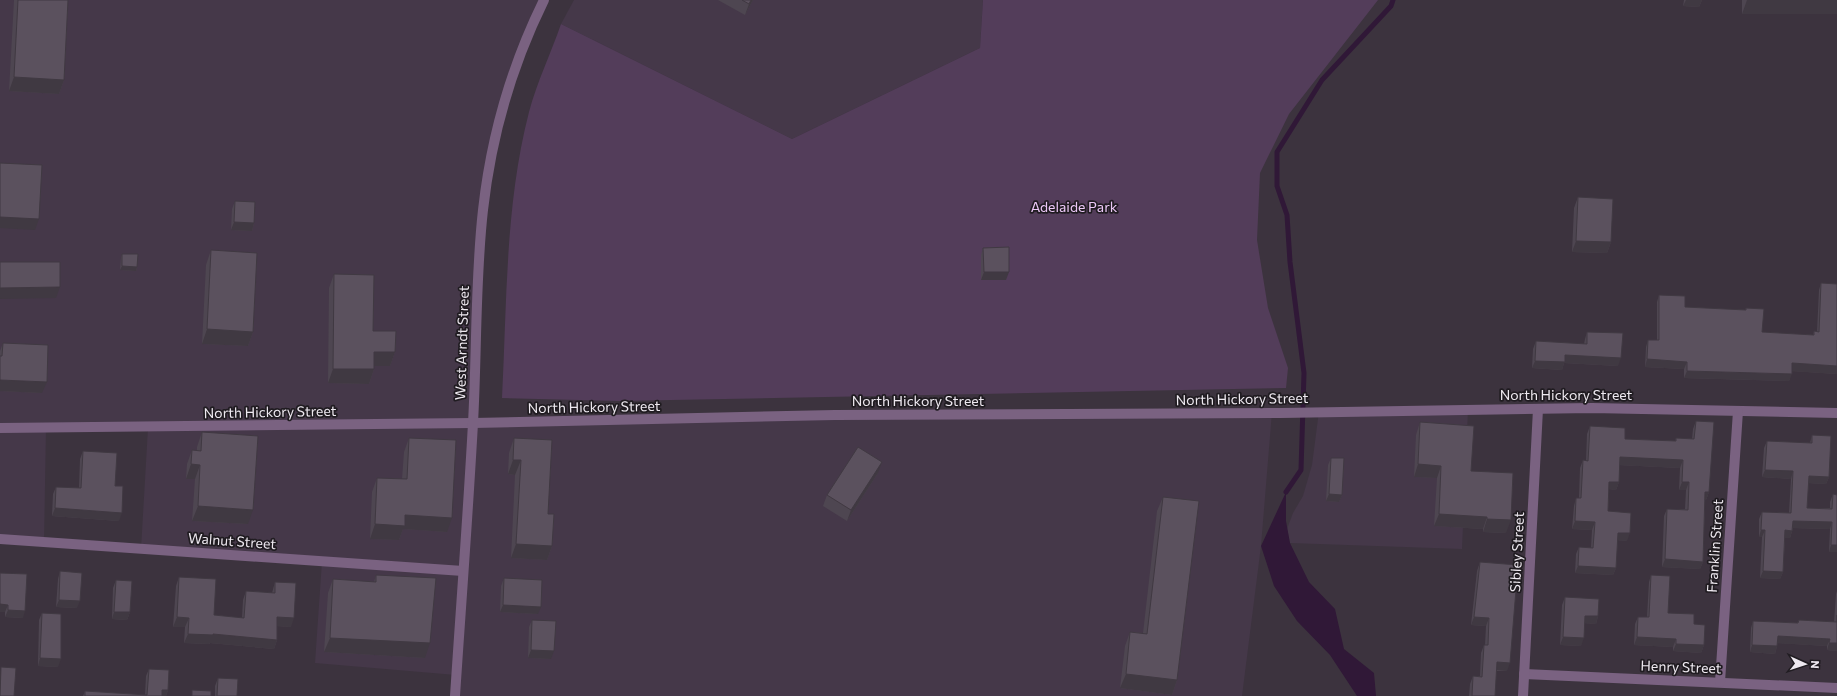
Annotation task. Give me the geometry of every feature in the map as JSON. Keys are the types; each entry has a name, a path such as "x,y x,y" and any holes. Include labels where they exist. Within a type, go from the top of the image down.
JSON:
{"street":[{"name":"West Arndt Street","path":"455,696 473,423 480,253 488,176 499,122 512,80 527,38 544,0"},
{"name":"North Hickory Street","path":"0,428 473,423 835,415 1281,413 1320,411 1538,409 1738,411 1837,414"},
{"name":"Sibley Street","path":"1523,696 1538,409"},
{"name":"Franklin Street","path":"1720,682 1738,411"},
{"name":"Walnut Street","path":"0,539 463,571"},
{"name":"Henry Street","path":"1524,674 1837,688"}],"shaded area":[{"path":"0,0 544,0 527,38 488,176 473,423 1272,412 1261,546 1242,696 455,696 456,675 315,663 322,561 141,549 148,428 46,429 44,542 0,539"},
{"path":"574,0 983,0 980,48 792,139 561,24"},
{"path":"1468,410 1462,549 1290,543 1287,529 1293,513 1303,496 1312,465 1319,411"},
{"path":"1286,492 1286,521 1290,543 1309,582 1335,609 1344,649 1374,673 1376,696 1357,696 1330,655 1297,621 1274,586 1261,546"}],"green space":[{"name":"Adelaide Park","path":"983,0 1378,0 1289,114 1260,173 1257,240 1268,308 1288,368 1286,388 619,401 502,398 508,254 515,182 529,112 561,24 792,139 980,48"}],"building":[{"path":"18,0 68,0 64,80 14,77"},
{"path":"742,0 751,0 749,4"},
{"path":"0,163 42,165 39,219 0,217"},
{"path":"1578,197 1613,199 1611,242 1576,241"},
{"path":"235,201 255,202 254,223 234,222"},
{"path":"1009,247 1009,272 984,272 983,248"},
{"path":"211,250 257,253 253,332 207,329"},
{"path":"122,254 138,254 137,267 122,266"},
{"path":"0,262 60,262 60,287 0,288"},
{"path":"334,274 374,275 373,331 396,331 395,352 374,352 374,369 333,369"},
{"path":"1821,283 1837,284 1837,366 1792,363 1792,374 1687,371 1687,362 1647,359 1648,340 1659,340 1659,295 1685,296 1685,307 1746,310 1746,308 1764,309 1762,332 1814,335 1814,331 1819,332"},
{"path":"1587,332 1623,333 1621,358 1565,355 1565,362 1535,361 1536,341 1587,344"},
{"path":"3,343 48,345 47,382 0,380 0,356 2,356"},
{"path":"1696,421 1714,422 1709,492 1705,492 1703,562 1665,559 1667,509 1688,510 1689,482 1682,482 1683,460 1620,457 1619,482 1609,482 1608,511 1631,513 1630,533 1618,533 1616,568 1578,566 1579,547 1593,548 1595,522 1575,521 1576,498 1581,498 1583,460 1588,461 1590,426 1625,428 1625,439 1676,441 1676,438 1694,439"},
{"path":"1420,422 1474,426 1471,471 1513,473 1511,520 1439,514 1441,466 1418,464"},
{"path":"202,432 258,436 253,510 198,506 200,465 191,464 192,450 201,451"},
{"path":"1812,435 1831,436 1829,477 1809,476 1807,508 1832,509 1833,494 1837,495 1837,545 1831,545 1832,522 1793,521 1792,531 1785,530 1783,572 1763,571 1765,530 1761,530 1762,512 1791,513 1793,471 1765,470 1767,441 1812,443"},
{"path":"409,438 456,440 452,518 405,515 405,526 375,524 377,478 407,479"},
{"path":"514,438 552,440 548,514 554,514 552,546 516,544 521,460 513,460"},
{"path":"858,447 882,462 851,510 827,495"},
{"path":"83,451 117,453 115,486 123,486 122,513 55,508 56,487 81,488"},
{"path":"1331,458 1344,458 1342,495 1329,494"},
{"path":"1163,497 1199,501 1177,680 1126,674 1130,632 1147,634"},
{"path":"1480,562 1518,565 1510,663 1497,662 1495,696 1472,696 1473,676 1482,677 1484,645 1488,645 1489,618 1474,617"},
{"path":"60,571 82,573 80,601 59,600"},
{"path":"0,573 27,574 25,611 8,610 8,605 0,604"},
{"path":"376,575 436,578 430,643 330,638 333,579 376,582"},
{"path":"1651,575 1670,576 1668,613 1694,614 1694,624 1705,625 1704,645 1676,644 1676,639 1637,637 1638,617 1649,617"},
{"path":"179,577 216,579 214,615 244,618 246,591 275,593 275,582 296,583 294,618 277,617 277,640 213,634 188,634 189,618 177,617"},
{"path":"504,578 542,580 541,607 503,605"},
{"path":"116,580 132,581 130,612 114,612"},
{"path":"1565,597 1599,599 1598,616 1585,616 1584,638 1563,637"},
{"path":"42,613 61,614 61,659 40,658"},
{"path":"532,620 556,621 554,651 531,650"},
{"path":"1799,620 1837,622 1837,643 1829,643 1830,639 1778,636 1777,646 1752,645 1753,621 1798,623"},
{"path":"1,667 16,668 14,696 0,696"},
{"path":"149,669 169,670 168,690 162,690 162,696 85,696 85,691 147,695"},
{"path":"218,678 238,679 237,696 217,696"},
{"path":"192,690 211,691 211,696 192,696"}],"waterway":[{"path":"1286,492 1301,470 1304,373 1290,262 1287,215 1277,186 1277,152 1322,80 1391,6 1393,0"}]}
